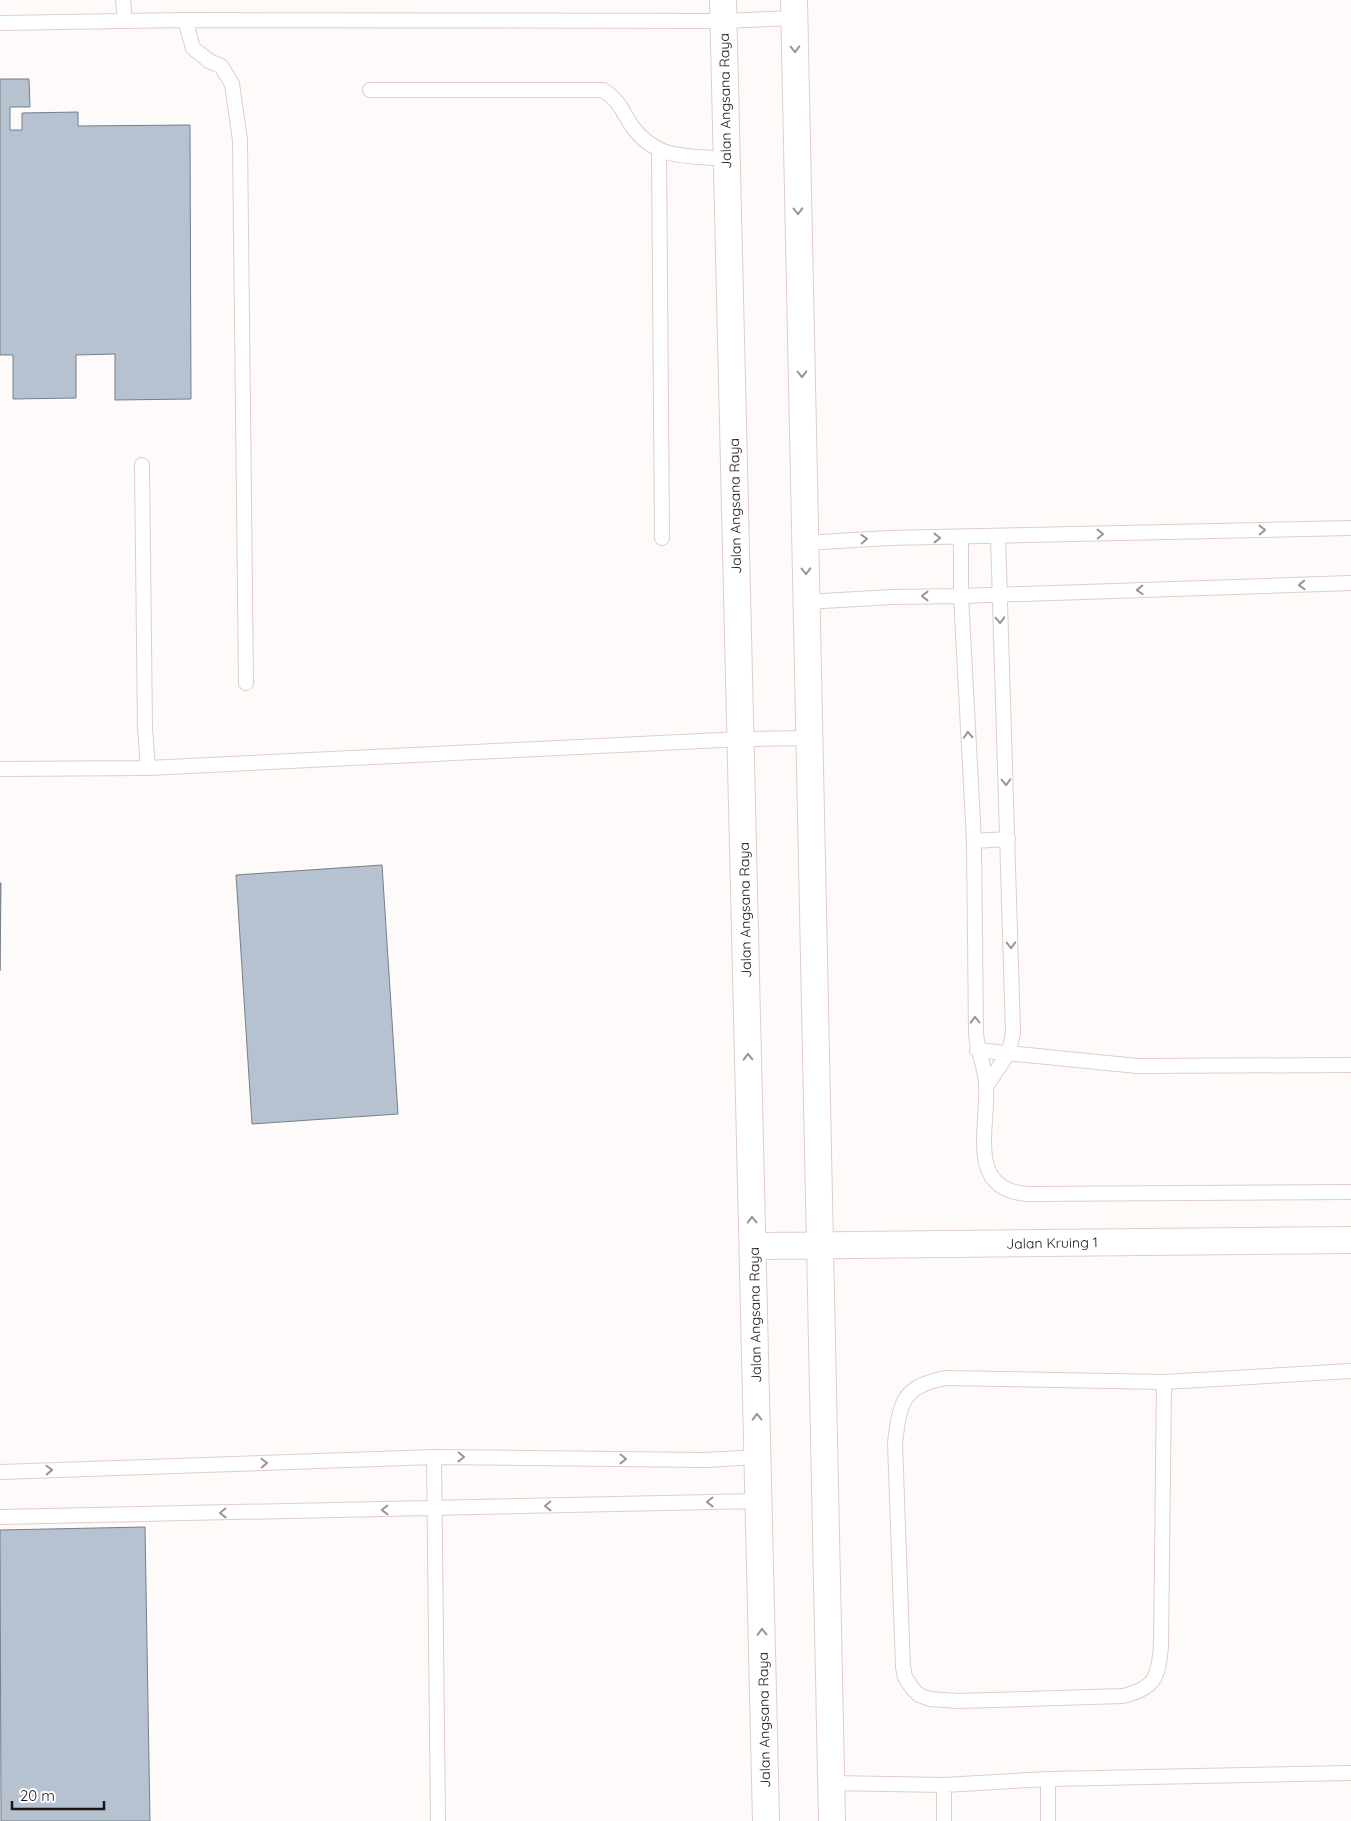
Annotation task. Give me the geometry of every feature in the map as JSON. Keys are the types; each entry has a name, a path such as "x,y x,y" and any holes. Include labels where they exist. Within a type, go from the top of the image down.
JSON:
{"street":[{"path":"794,9 832,1821"},
{"name":"Jalan Angsana Raya","path":"723,11 766,1821"},
{"name":"Jalan Kruing 1","path":"753,1246 1351,1240"}],"lane":[{"path":"123,0 125,20"},
{"path":"0,23 794,9"},
{"path":"185,20 193,48 208,61 221,66 232,84 240,140 246,683"},
{"path":"370,90 604,90 620,103 639,136 648,145 659,151 727,159"},
{"path":"659,151 662,538"},
{"path":"142,465 144,728 148,768"},
{"path":"805,543 888,538 961,538 1351,528"},
{"path":"986,1085 1009,1052 1013,1032 998,536"},
{"path":"961,538 961,596 974,841 977,1050 986,1085 984,1157 994,1179 1002,1189 1013,1193 1351,1192"},
{"path":"806,602 891,596 999,595 1351,583"},
{"path":"0,769 148,768 741,739 809,738"},
{"path":"974,841 1008,839"},
{"path":"977,1050 1137,1066 1351,1065"},
{"path":"1164,1382 1161,1647 1157,1676 1148,1687 1123,1696 958,1701 930,1699 919,1694 905,1676 903,1667 895,1443 898,1415 907,1394 923,1383 945,1378 1164,1382 1351,1371"},
{"path":"434,1457 438,1821"},
{"path":"0,1472 434,1457 705,1460 758,1457"},
{"path":"0,1517 759,1501"},
{"path":"831,1783 944,1785 1048,1779 1351,1773"},
{"path":"1048,1779 1048,1821"},
{"path":"944,1785 944,1821"}],"building":[{"path":"0,79 29,79 30,107 10,107 10,130 22,130 22,113 78,112 78,126 190,125 191,399 115,400 115,354 76,355 76,398 13,399 13,355 0,355"},
{"path":"382,865 398,1114 252,1124 236,875"},
{"path":"0,883 1,883 0,971"},
{"path":"145,1527 150,1821 1,1821 0,1530"}]}
